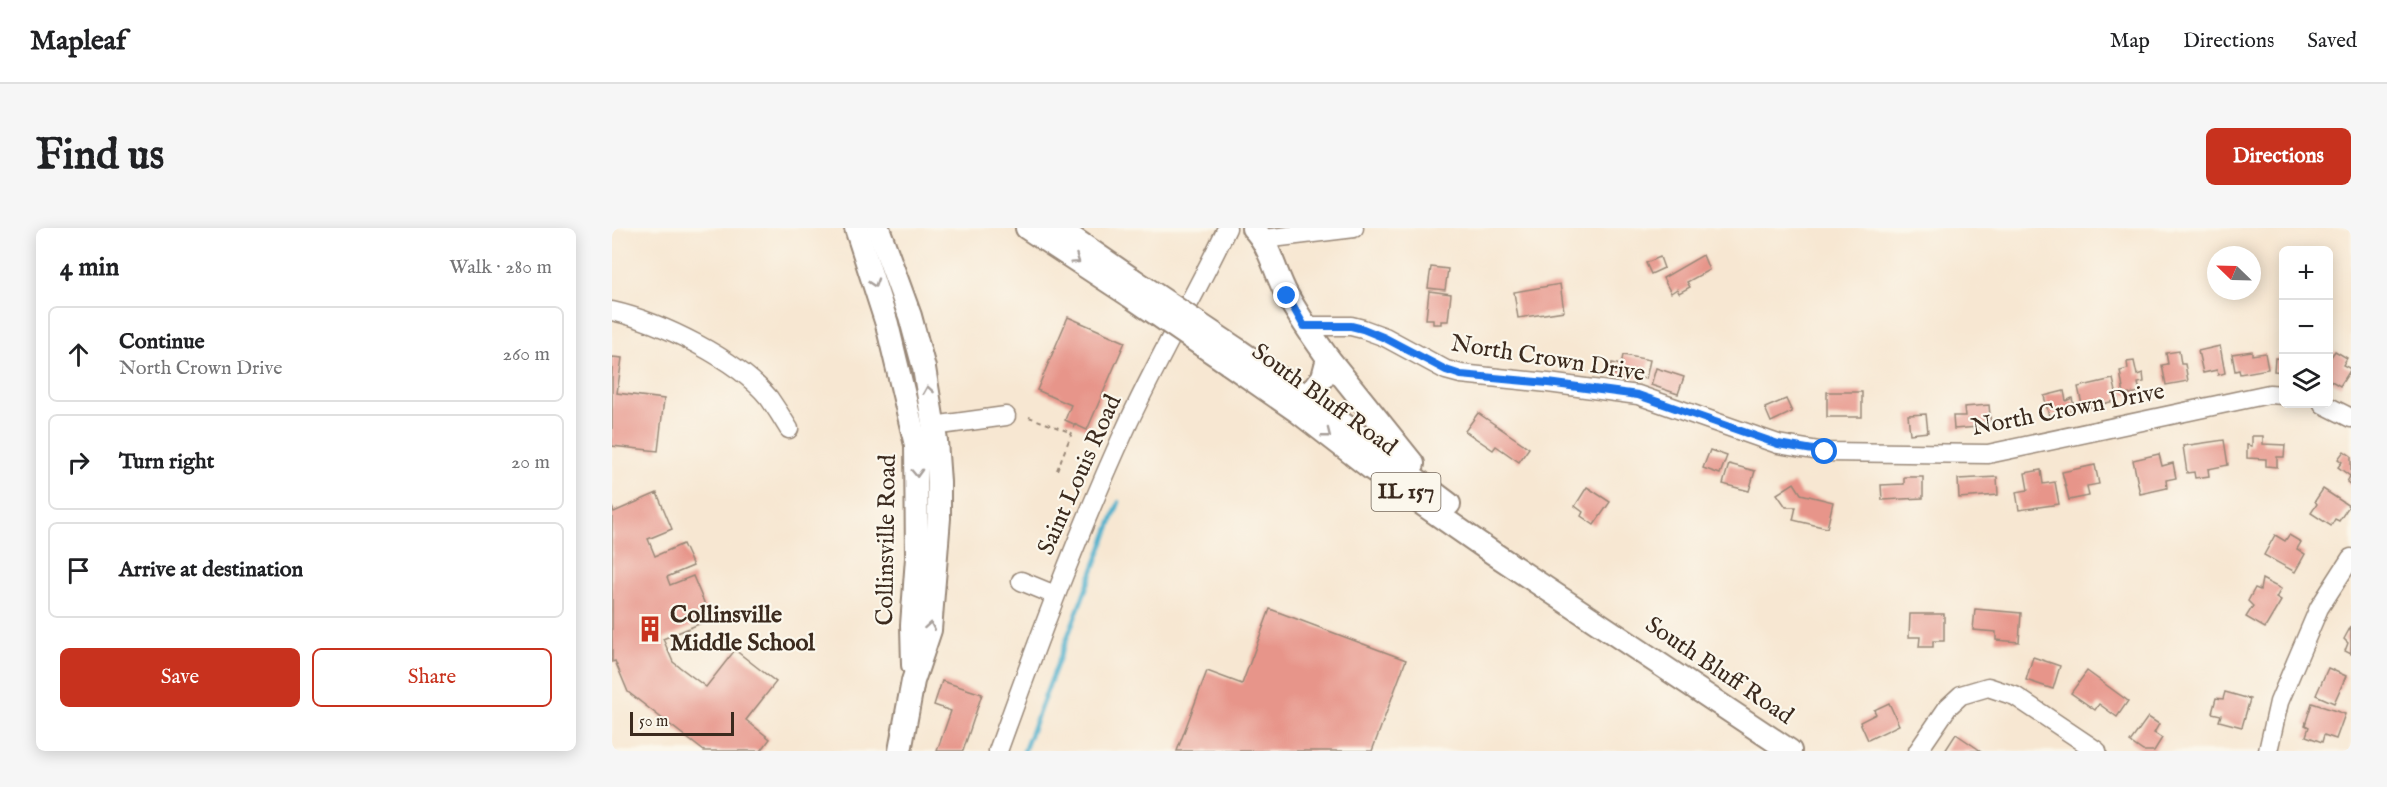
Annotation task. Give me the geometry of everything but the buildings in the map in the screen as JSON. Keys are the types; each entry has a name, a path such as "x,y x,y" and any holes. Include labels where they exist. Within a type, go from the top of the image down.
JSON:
{"main road":[{"path":"891,228 911,288 909,316"},
{"name":"South Bluff Road","path":"1028,228 1130,287 1448,504 1546,576 1588,615"},
{"name":"South Bluff Road","path":"1058,228 1130,287"},
{"name":"Collinsville Road","path":"862,230 909,316 924,368 923,428 916,445 918,497 917,558 912,625 913,681 900,751"},
{"name":"Collinsville Road","path":"862,230 887,324 923,428"},
{"path":"1261,232 1275,272 1304,326 1399,448 1448,504"},
{"path":"1302,404 1323,377 1328,358"},
{"name":"South Bluff Road","path":"1302,404 1372,469 1493,554 1790,751"}],"street":[{"name":"Saint Louis Road","path":"998,751 1055,595 1125,429 1227,228"},
{"path":"1261,232 1354,228"},
{"path":"612,311 663,327 703,348 739,372 768,397 789,429"},
{"name":"North Crown Drive","path":"1304,326 1351,326 1363,329 1446,370 1461,375 1548,383 1638,395 1778,444 1825,452 1988,454 2269,394 2279,394"},
{"path":"2331,408 2351,418"},
{"path":"923,428 1006,416"},
{"path":"2268,751 2279,702 2319,608 2351,558"},
{"path":"1021,581 1055,595"},
{"path":"1918,751 1948,707 1961,695 1988,687 2015,696 2097,751"}],"path":[{"path":"1029,417 1072,433"},
{"path":"1057,470 1075,425"}],"waterway":[{"path":"1024,751 1119,502"}],"place":[{"name":"Collinsville Middle School","path":"650,629"}],"route":[{"path":"1287,296 1304,326 1351,326 1363,329 1446,370 1461,375 1548,383 1638,395 1778,444 1825,452"}]}
